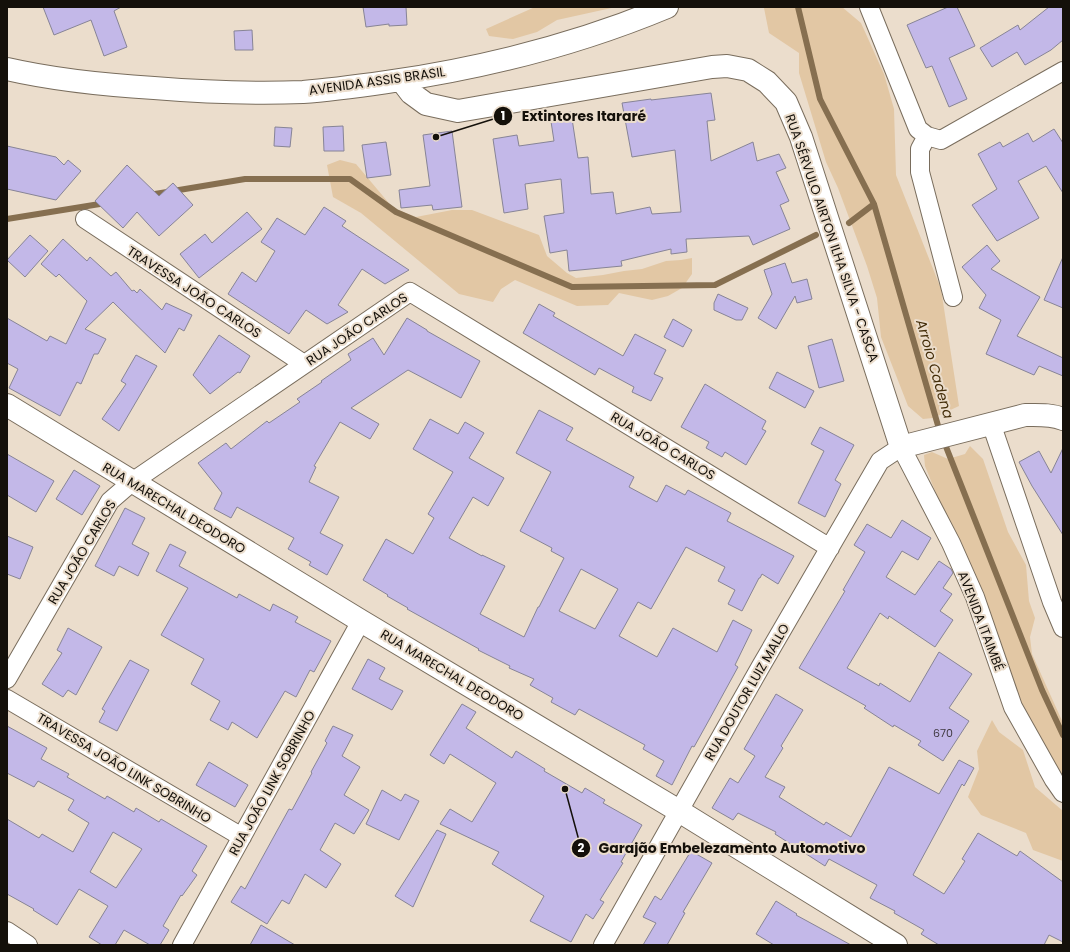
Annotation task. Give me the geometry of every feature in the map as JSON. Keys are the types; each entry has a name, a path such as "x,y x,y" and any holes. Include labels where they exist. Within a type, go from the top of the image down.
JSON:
{"street":[{"name":"AVENIDA ASSIS BRASIL","path":"7,69 42,77 130,87 231,93 302,92 339,89 469,68 542,51 628,23 667,7"},
{"path":"869,7 918,129 927,136 941,140 1063,71"},
{"name":"RUA SÉRVULO AIRTON ILHA SILVA - CASCA","path":"401,80 411,93 426,104 458,111 712,67 727,66 748,70 767,82 786,102 801,137 907,445"},
{"path":"927,136 920,149 920,172 953,297"},
{"name":"TRAVESSA JOÃO CARLOS","path":"85,219 304,364"},
{"name":"RUA JOÃO CARLOS","path":"7,679 110,501 132,482 410,292 830,548"},
{"name":"RUA MARECHAL DEODORO","path":"7,405 361,621 679,811 896,945"},
{"path":"907,445 1025,415 1042,415 1063,419"},
{"path":"992,423 1052,602 1063,628"},
{"name":"RUA DOUTOR LUIZ MALLO","path":"603,945 880,461 907,445"},
{"name":"AVENIDA ITAIMBÉ","path":"907,445 975,597 1013,707 1054,780 1063,793"},
{"name":"RUA JOÃO LINK SOBRINHO","path":"182,945 361,621"},
{"name":"TRAVESSA JOÃO LINK SOBRINHO","path":"7,699 242,837"},
{"path":"7,931 28,945"}],"shaded area":[{"path":"535,7 616,7 557,20 537,32 513,39 489,36 486,29"},
{"path":"842,7 861,23 884,74 894,109 896,175 941,289 959,406 933,418 923,419 908,406 881,337 877,298 867,266 838,188 826,162 799,73 799,53 769,33 764,8"},
{"path":"340,160 356,164 393,208 416,217 452,210 472,210 539,235 547,256 567,273 576,278 642,269 666,261 692,258 692,274 682,288 668,296 652,300 619,293 608,305 577,306 515,280 501,289 493,302 459,294 361,213 333,197 327,165"},
{"path":"970,446 983,459 1008,532 1026,565 1029,601 1035,618 1030,637 1032,654 1063,723 1063,777 1019,699 925,466 924,455 932,452 948,459 965,454"},
{"path":"992,720 999,732 1023,750 1035,787 1063,811 1063,861 1033,850 1026,833 981,815 968,797 979,769 977,751"}],"building":[{"path":"43,7 121,7 114,11 127,47 104,56 91,20 54,35"},
{"path":"363,7 406,7 407,25 389,26 389,24 366,27"},
{"path":"948,7 957,7 975,46 949,58 967,99 949,107 932,66 926,68 907,25"},
{"path":"1049,7 1063,7 1063,40 1051,50 1025,65 1017,52 992,67 980,48 1018,25 1020,30"},
{"path":"252,30 253,50 235,50 234,31"},
{"path":"711,93 715,120 707,121 711,161 753,142 757,161 779,154 786,168 776,172 789,201 780,205 790,229 753,245 749,236 686,239 687,252 671,254 671,249 621,261 622,266 569,271 567,250 550,253 544,216 564,213 561,179 525,184 528,209 504,213 493,139 517,135 519,146 554,141 550,115 571,112 578,158 588,157 591,194 613,192 616,214 650,207 652,214 681,212 675,150 632,157 622,103"},
{"path":"343,126 344,151 324,151 323,127"},
{"path":"275,127 292,128 290,147 274,146"},
{"path":"1054,129 1063,143 1063,193 1046,166 1018,181 1039,218 997,241 972,205 997,189 978,154 1000,142 1003,147 1028,133 1033,142"},
{"path":"452,131 462,207 433,210 432,205 401,208 399,190 430,186 423,135"},
{"path":"386,142 391,175 367,178 362,145"},
{"path":"7,146 56,157 64,165 68,160 81,171 56,200 7,189"},
{"path":"127,165 159,196 173,183 193,205 159,236 137,212 123,228 95,201"},
{"path":"324,207 346,221 342,226 409,270 385,284 362,269 338,305 348,312 327,324 306,310 289,334 228,294 242,272 256,282 275,251 261,242 277,218 305,235"},
{"path":"247,212 262,229 199,278 180,254 205,234 212,243"},
{"path":"30,235 48,251 25,277 7,260"},
{"path":"63,239 87,261 90,257 111,276 116,272 132,291 134,290 137,293 140,289 162,310 166,303 192,315 184,331 179,328 165,353 113,302 85,329 106,339 98,354 94,354 81,384 77,382 60,416 9,388 18,369 7,363 7,318 47,341 50,336 66,344 87,301 59,274 56,277 41,264"},
{"path":"987,245 1000,261 991,269 1040,297 1017,336 1063,358 1063,376 1039,366 1034,375 986,354 1001,320 979,308 986,295 962,267"},
{"path":"1063,257 1063,308 1044,300"},
{"path":"785,263 792,283 807,279 812,299 797,303 795,296 776,329 758,318 772,294 764,270"},
{"path":"718,294 748,308 742,320 736,320 714,310 714,303"},
{"path":"539,304 555,313 553,316 623,356 635,334 666,350 654,374 663,378 651,401 632,392 634,387 599,368 595,375 523,333"},
{"path":"407,318 480,361 461,398 408,370 351,408 379,424 370,439 340,422 314,466 316,467 309,482 339,497 320,533 343,545 327,575 309,565 311,562 288,549 294,538 237,507 231,518 214,509 222,493 198,463 226,443 231,449 267,421 269,423 300,402 297,399 351,360 348,354 373,338 384,355"},
{"path":"673,319 692,330 683,347 664,337"},
{"path":"219,335 250,356 240,373 238,372 210,394 193,375"},
{"path":"832,339 844,381 819,388 808,346"},
{"path":"136,355 157,366 119,431 102,419 126,384 121,381"},
{"path":"777,372 814,391 805,408 769,388"},
{"path":"705,384 766,421 762,429 766,431 746,465 725,452 722,457 706,448 709,442 681,427"},
{"path":"539,410 573,428 566,440 634,477 629,487 657,502 666,485 685,495 688,490 731,513 727,521 794,556 778,584 762,574 742,611 728,604 735,590 718,581 725,567 686,547 651,609 638,602 619,636 657,657 673,628 717,652 733,620 752,630 735,665 738,667 694,747 692,746 672,785 656,776 664,761 643,749 645,745 579,709 575,715 551,702 553,698 530,685 534,679 509,668 510,666 478,650 479,649 407,609 408,608 363,580 386,539 413,554 434,518 428,514 453,472 413,449 430,419 458,434 465,422 484,433 469,458 504,478 488,506 473,497 449,538 482,556 505,566 480,614 524,637 564,558 551,551 552,548 520,531 551,472 516,453","holes":["581,569 618,589 595,629 559,611"]},
{"path":"820,427 854,445 835,480 841,484 825,517 798,503 824,451 811,444"},
{"path":"1063,448 1063,535 1032,486 1019,462 1039,451 1051,473"},
{"path":"7,454 54,481 36,512 7,495"},
{"path":"74,470 100,486 82,515 56,499"},
{"path":"125,508 145,518 132,544 149,553 138,576 119,566 114,576 95,566"},
{"path":"902,520 931,538 918,560 902,551 886,577 915,595 939,561 951,569 953,573 943,588 952,594 940,611 953,620 935,647 889,616 888,619 880,613 847,668 879,686 880,683 910,702 939,652 972,674 949,708 969,721 943,761 918,745 921,741 894,725 893,727 864,708 866,706 799,668 845,591 843,590 865,552 854,545 867,524 891,538"},
{"path":"7,536 33,547 20,579 7,574"},
{"path":"170,544 186,552 179,566 237,598 239,594 270,611 273,604 298,617 295,622 331,641 314,672 310,670 296,697 285,691 257,738 232,722 228,730 210,720 220,701 191,684 204,659 161,635 188,588 156,571"},
{"path":"68,628 102,647 76,695 68,690 63,697 42,684 62,653 57,650"},
{"path":"368,659 385,668 379,679 403,691 392,710 352,689"},
{"path":"130,660 149,670 117,731 99,722 105,711 102,709"},
{"path":"776,694 803,710 781,746 783,748 765,777 785,787 779,797 824,825 826,822 851,837 889,767 939,794 959,760 974,768 964,786 962,784 913,875 944,894 965,861 962,859 978,833 1017,856 1020,851 1063,882 1063,942 1049,935 1044,945 939,945 921,934 924,930 894,913 895,911 870,898 877,885 829,859 825,866 775,834 776,832 738,813 733,820 712,808 730,778 738,783 755,756 744,749"},
{"path":"462,704 476,712 466,728 512,758 516,751 545,769 544,771 582,793 585,788 605,800 603,803 642,825 621,862 623,863 600,900 604,902 593,919 586,914 571,942 530,921 544,896 492,864 499,852 440,824 450,809 472,822 496,783 450,754 444,764 430,755"},
{"path":"7,726 47,748 41,759 69,774 67,777 105,799 107,796 134,812 136,808 159,822 161,819 207,846 192,871 197,875 182,896 181,895 163,926 169,930 160,945 150,945 124,930 115,945 102,945 89,937 108,906 79,889 57,925 33,910 34,909 7,894 7,819 39,838 42,834 73,852 89,823 68,810 74,800 38,781 34,787 7,773","holes":["113,832 142,849 116,888 90,872"]},
{"path":"333,726 353,735 342,756 360,767 344,795 369,810 354,834 335,823 320,850 341,864 326,888 305,874 289,904 282,900 267,924 231,902 241,886 245,889 289,809 292,810 327,743 325,741"},
{"path":"209,762 248,785 235,807 196,785"},
{"path":"382,790 401,801 405,794 419,801 399,840 366,824"},
{"path":"437,830 446,834 413,907 395,896"},
{"path":"691,851 712,863 683,912 685,913 667,945 643,945 656,923 643,917 655,896 661,900"},
{"path":"776,901 797,914 796,915 851,945 774,945 756,934"},
{"path":"261,925 295,945 250,945"}],"waterway":[{"name":"Arroio Cadena","path":"798,7 820,99 874,204 939,429 1042,690 1063,735"},
{"path":"149,195 245,179 350,179 396,212 572,287 715,285 816,235"},
{"path":"7,219 106,203"},
{"path":"849,223 874,204"}],"place":[{"name":"Extintores Itararé","path":"436,137"},
{"name":"Garajão Embelezamento Automotivo","path":"565,789"}]}
